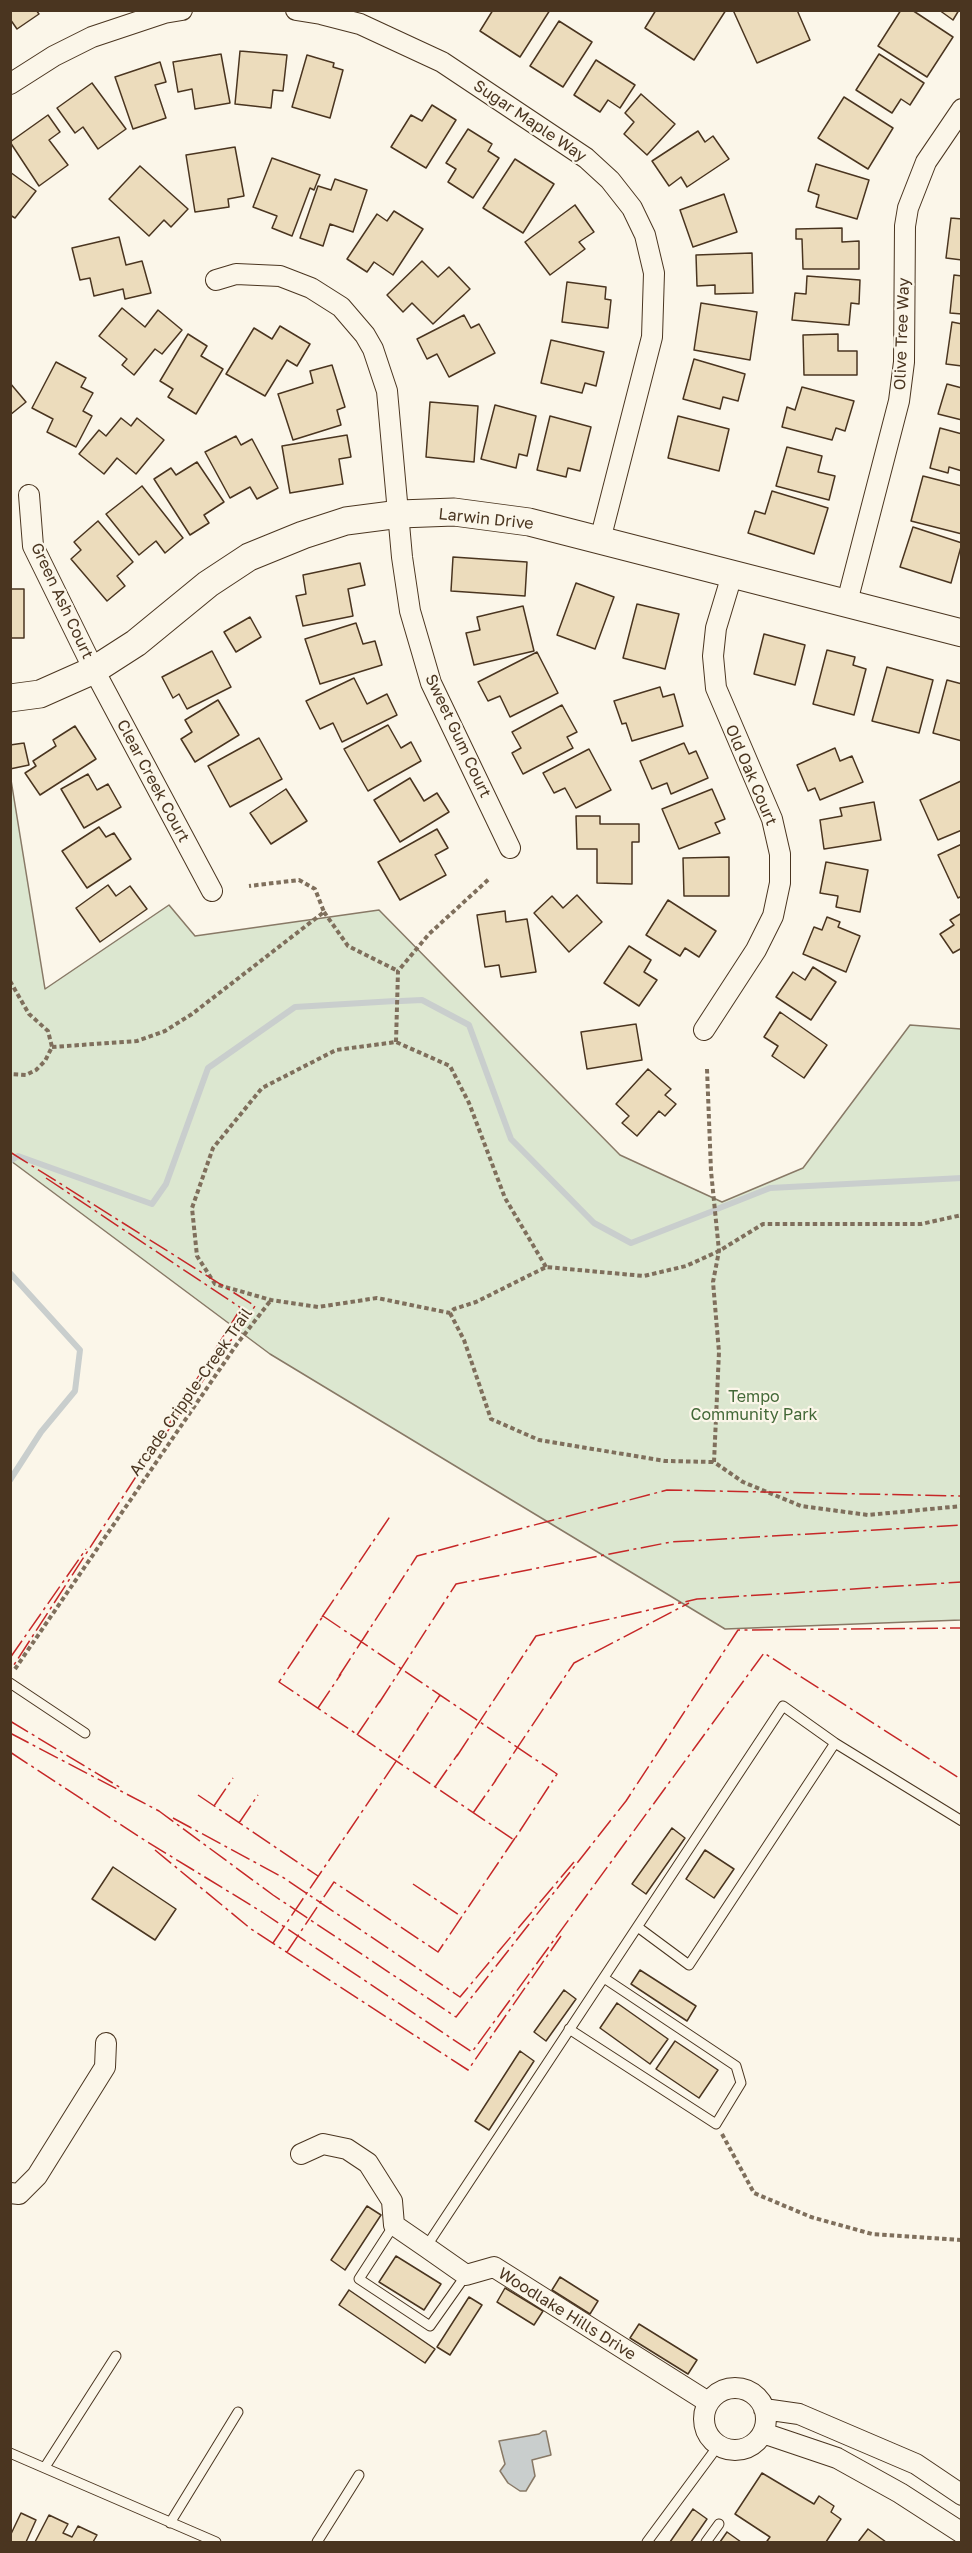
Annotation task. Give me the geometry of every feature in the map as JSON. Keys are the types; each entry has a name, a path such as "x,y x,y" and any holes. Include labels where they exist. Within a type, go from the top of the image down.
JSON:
{"street":[{"name":"Sugar Maple Way","path":"296,10 360,24 442,62 586,158 610,180 632,208 645,235 654,273 652,337 600,540"},
{"path":"10,84 54,56 92,37 170,11"},
{"name":"Olive Tree Way","path":"847,602 899,401 904,362 905,226 908,208 926,162 962,109"},
{"name":"Sweet Gum Court","path":"216,280 236,274 280,276 311,288 341,307 365,335 382,370 387,391 402,557 410,610 431,683 510,848"},
{"name":"Green Ash Court","path":"29,495 33,546 94,670"},
{"name":"Larwin Drive","path":"10,698 40,694 94,670 136,643 208,584 249,557 303,535 346,521 399,514 454,512 508,519 847,602 962,633"},
{"name":"Old Oak Court","path":"704,1030 756,950 773,916 780,883 780,854 772,819 716,688 712,656 716,628 732,575"},
{"name":"Clear Creek Court","path":"94,670 212,891"},
{"path":"10,2193 19,2194 37,2176 105,2067 106,2043"},
{"path":"301,2154 323,2144 347,2149 368,2163 392,2201 394,2225 466,2275"},
{"name":"Woodlake Hills Drive","path":"466,2275 495,2267 708,2402"},
{"path":"733,2388 752,2393 764,2409 763,2433 757,2442 738,2451 718,2446 705,2431 703,2421 708,2402 715,2395 733,2388"},
{"path":"764,2409 799,2414 916,2464 962,2495"},
{"path":"763,2433 837,2458 900,2493 962,2533"},
{"path":"900,2493 916,2464"}],"lane":[{"path":"10,1683 86,1733"},
{"path":"426,2247 569,2029 639,1928 783,1706 835,1743 962,1821"},
{"path":"639,1928 689,1965 835,1743"},
{"path":"569,2029 716,2124 741,2083 736,2066 604,1978"},
{"path":"394,2225 359,2279 430,2326 466,2275"},
{"path":"45,2467 116,2356"},
{"path":"170,2523 238,2412"},
{"path":"647,2542 718,2446"},
{"path":"10,2453 216,2542"},
{"path":"317,2542 323,2529 359,2475"},
{"path":"706,2542 719,2524"}],"path":[{"path":"396,1041 398,971 429,934 489,879"},
{"path":"249,886 299,880 315,889 324,912 348,946 398,971"},
{"path":"52,1047 137,1041 165,1031 192,1014 324,912"},
{"path":"10,981 29,1014 48,1031 52,1047 45,1061 36,1070 26,1075 10,1074"},
{"path":"271,1300 215,1284 197,1256 192,1208 213,1148 262,1088 336,1050 396,1041 450,1066 469,1103 505,1198 546,1267"},
{"path":"707,1069 711,1170 719,1251 713,1282 719,1352 714,1462"},
{"path":"962,1215 921,1224 763,1224 719,1251 686,1266 644,1276 546,1267 476,1302 454,1309 450,1313 464,1340 491,1419 539,1440 664,1461 714,1462 742,1482 801,1506 868,1515 962,1506"},
{"name":"Arcade Cripple-Creek Trail","path":"10,1675 237,1344 271,1300 318,1307 377,1298 450,1313"},
{"path":"716,2124 754,2193 811,2217 872,2234 962,2240"}],"green space":[{"name":"Tempo Community Park","path":"11,780 45,989 169,905 195,936 379,910 620,1155 722,1202 803,1168 910,1025 961,1029 961,1620 725,1629 270,1354 11,1161"}],"shaded area":[{"path":"546,2431 551,2455 532,2460 535,2476 526,2491 520,2491 508,2483 500,2471 505,2464 499,2441 539,2434"}],"building":[{"path":"10,10 36,10 39,14 17,29 10,19"},
{"path":"493,10 550,10 520,57 480,31"},
{"path":"656,10 726,10 694,60 645,28"},
{"path":"733,10 797,10 810,40 757,63"},
{"path":"901,10 912,10 953,37 927,77 878,46"},
{"path":"939,10 959,10 953,20"},
{"path":"559,21 592,42 563,87 530,66"},
{"path":"240,51 287,55 283,91 273,90 271,108 235,104"},
{"path":"221,54 230,103 195,109 192,89 178,92 173,62"},
{"path":"879,54 924,83 910,105 901,99 892,113 856,90"},
{"path":"307,55 334,63 333,67 343,70 330,118 292,107"},
{"path":"596,60 635,85 620,108 608,100 600,112 574,95"},
{"path":"160,62 166,82 155,85 166,118 133,129 115,77"},
{"path":"92,83 126,129 98,149 83,127 75,133 57,108"},
{"path":"641,94 675,124 647,155 624,134 634,122 625,113"},
{"path":"844,97 893,128 868,169 818,138"},
{"path":"432,105 456,120 426,168 391,147 411,115 422,121"},
{"path":"48,115 60,132 49,140 68,165 39,186 10,142"},
{"path":"468,129 492,144 488,151 499,158 473,198 448,182 456,169 446,163"},
{"path":"698,131 705,142 713,136 729,159 687,187 681,177 669,186 652,161"},
{"path":"235,147 244,196 228,199 229,207 195,212 186,155"},
{"path":"272,158 320,175 314,190 310,188 292,236 272,228 277,216 253,207"},
{"path":"515,159 554,184 523,233 483,208"},
{"path":"816,164 869,180 857,219 816,207 819,195 808,191"},
{"path":"140,166 188,209 171,227 164,220 149,236 109,199"},
{"path":"10,172 36,191 15,218 10,215"},
{"path":"335,179 367,190 353,232 330,224 323,246 300,238 318,186 331,190"},
{"path":"724,194 737,232 693,247 680,210"},
{"path":"575,205 594,232 579,242 585,249 550,275 525,242"},
{"path":"394,211 423,229 393,275 374,262 367,272 347,259 377,214 387,221"},
{"path":"951,218 962,219 962,260 946,258"},
{"path":"842,228 842,242 859,241 859,269 803,269 802,239 796,239 796,229"},
{"path":"119,237 126,265 142,261 151,293 125,299 123,289 94,296 90,278 80,280 72,248"},
{"path":"752,253 753,293 715,294 715,285 697,286 696,255"},
{"path":"422,261 438,277 449,267 470,289 433,324 412,303 403,312 387,295"},
{"path":"954,275 962,276 962,314 950,313"},
{"path":"807,276 860,280 859,304 851,303 849,325 792,320 795,293 806,294"},
{"path":"567,282 606,287 605,299 611,300 608,328 562,322"},
{"path":"701,303 757,312 750,360 694,350"},
{"path":"122,308 145,327 158,310 182,330 162,354 155,349 134,375 122,365 127,359 99,336"},
{"path":"464,315 471,328 479,324 495,353 449,377 437,354 427,359 417,339"},
{"path":"952,322 962,324 962,366 946,364"},
{"path":"280,326 310,344 297,366 287,360 265,396 226,374 254,328 272,339"},
{"path":"188,334 207,346 201,356 223,369 196,414 168,397 173,389 160,381"},
{"path":"838,334 838,351 857,351 857,375 804,375 803,335"},
{"path":"551,340 604,352 596,386 585,383 582,393 541,383"},
{"path":"694,359 745,374 738,401 723,397 720,409 683,399"},
{"path":"56,362 86,378 81,387 93,393 83,411 92,416 76,447 47,432 53,419 32,408"},
{"path":"332,365 345,407 337,410 341,425 293,440 278,394 313,383 310,371"},
{"path":"10,383 26,402 10,415"},
{"path":"947,384 962,388 962,420 938,414"},
{"path":"802,387 854,401 845,431 836,428 832,440 782,427 787,407 795,410"},
{"path":"430,402 478,406 474,462 426,457"},
{"path":"495,405 536,416 527,456 519,454 516,468 481,459"},
{"path":"550,416 591,427 580,471 568,468 566,477 537,470"},
{"path":"678,416 729,429 719,471 668,458"},
{"path":"121,418 131,426 137,418 164,440 136,474 117,458 104,474 79,454 99,430 106,436"},
{"path":"940,428 962,434 962,471 949,467 948,473 930,468"},
{"path":"347,435 351,457 339,459 343,484 290,493 282,446"},
{"path":"236,436 241,445 252,439 278,488 257,499 250,487 230,498 205,452"},
{"path":"787,447 822,456 818,472 835,476 829,500 776,486"},
{"path":"197,462 224,502 204,515 209,523 190,535 154,479 171,468 176,475"},
{"path":"923,476 962,486 962,534 911,521"},
{"path":"142,486 183,538 165,553 156,541 139,555 106,514"},
{"path":"772,491 828,508 814,554 748,533 755,511 765,514"},
{"path":"98,521 133,562 117,576 125,586 107,601 71,559 81,550 74,542"},
{"path":"913,527 962,543 951,583 900,567"},
{"path":"453,557 527,562 525,596 451,591"},
{"path":"360,563 365,585 348,589 353,616 303,626 296,596 306,594 303,575"},
{"path":"576,583 614,597 595,649 557,635"},
{"path":"10,589 24,589 24,638 10,638"},
{"path":"637,604 679,614 665,669 623,658"},
{"path":"523,606 534,651 474,665 466,633 480,630 477,617"},
{"path":"250,617 261,637 236,652 224,632"},
{"path":"356,623 363,644 375,641 382,665 320,684 305,639"},
{"path":"764,634 805,645 795,685 754,674"},
{"path":"827,650 855,657 853,665 866,669 854,715 813,704"},
{"path":"212,651 231,687 187,709 179,694 173,698 162,677"},
{"path":"537,652 558,693 510,717 500,696 488,701 478,682"},
{"path":"887,667 933,680 919,733 872,721"},
{"path":"354,678 367,704 387,694 397,715 342,742 333,723 320,729 306,701"},
{"path":"947,680 962,684 962,741 933,733"},
{"path":"660,687 663,697 674,694 683,726 632,741 626,723 622,724 614,701"},
{"path":"218,700 239,735 195,762 181,739 192,732 185,720"},
{"path":"562,705 577,732 567,737 573,748 523,774 512,753 521,748 512,732"},
{"path":"388,725 401,748 411,742 421,761 368,791 344,749"},
{"path":"75,726 96,759 40,795 25,773 36,766 33,761 56,746 53,740"},
{"path":"259,738 282,779 230,807 208,766"},
{"path":"24,743 29,765 10,769 10,745"},
{"path":"684,743 689,754 696,751 708,778 671,794 667,783 652,789 640,761"},
{"path":"835,748 840,761 852,756 863,782 820,800 815,788 808,791 797,765"},
{"path":"589,749 611,790 576,808 565,788 554,793 543,773"},
{"path":"88,774 97,790 108,784 121,807 84,828 61,789"},
{"path":"410,778 424,801 437,793 449,812 400,842 374,800"},
{"path":"961,781 962,830 938,840 920,800"},
{"path":"286,789 307,821 271,844 250,813"},
{"path":"712,789 725,819 715,823 720,833 679,849 662,809"},
{"path":"874,802 881,840 824,849 820,820 842,816 840,808"},
{"path":"576,816 600,816 600,824 639,824 639,842 632,842 632,884 597,883 597,849 577,849"},
{"path":"99,827 106,837 114,833 131,859 87,888 62,851"},
{"path":"437,829 448,848 435,855 446,875 400,900 378,862"},
{"path":"962,844 962,896 958,898 938,855"},
{"path":"729,857 729,896 684,896 683,858"},
{"path":"826,862 868,870 860,912 836,907 838,896 820,893"},
{"path":"108,885 116,896 130,886 147,909 100,942 76,908"},
{"path":"577,895 602,922 569,952 534,913 552,896 563,908"},
{"path":"668,900 716,931 699,957 685,948 680,956 646,935"},
{"path":"505,911 506,922 527,919 536,972 501,977 499,965 485,967 477,915"},
{"path":"962,913 962,948 953,953 940,934 954,925 950,920"},
{"path":"827,917 840,922 838,927 860,936 846,972 803,954 814,927 822,930"},
{"path":"629,946 651,960 644,972 657,980 639,1006 604,983"},
{"path":"813,967 836,982 811,1020 776,997 793,972 805,980"},
{"path":"780,1012 827,1045 804,1078 772,1056 778,1046 764,1037"},
{"path":"636,1024 642,1060 587,1069 581,1032"},
{"path":"648,1069 671,1089 665,1095 676,1104 665,1116 659,1111 637,1136 622,1123 629,1116 616,1104"},
{"path":"672,1828 685,1838 646,1894 632,1884"},
{"path":"705,1850 734,1869 714,1898 686,1879"},
{"path":"113,1867 176,1909 155,1940 92,1899"},
{"path":"640,1970 696,2006 687,2021 631,1984"},
{"path":"564,1990 576,1999 546,2041 534,2032"},
{"path":"617,2003 668,2039 650,2064 600,2028"},
{"path":"675,2041 718,2070 699,2098 656,2069"},
{"path":"520,2051 534,2061 489,2130 475,2121"},
{"path":"367,2206 381,2215 345,2270 331,2260"},
{"path":"396,2256 441,2284 424,2310 379,2282"},
{"path":"560,2277 598,2301 590,2314 552,2290"},
{"path":"505,2288 543,2311 534,2325 497,2302"},
{"path":"349,2290 435,2349 425,2363 339,2305"},
{"path":"469,2297 482,2305 450,2355 437,2347"},
{"path":"639,2324 697,2360 688,2374 630,2338"},
{"path":"762,2473 814,2504 819,2496 834,2506 831,2512 841,2519 826,2542 769,2542 767,2541 770,2537 735,2514"},
{"path":"693,2509 707,2519 691,2542 670,2542"},
{"path":"21,2513 36,2520 26,2542 10,2542 10,2536"},
{"path":"49,2515 68,2524 63,2533 72,2537 78,2526 97,2535 93,2542 35,2542"},
{"path":"868,2529 886,2542 858,2542"},
{"path":"727,2532 741,2542 720,2542"}],"waterway":[{"path":"401,1001 422,1000 469,1025 511,1139 594,1223 631,1243 713,1211"},
{"path":"10,1161 18,1156 152,1204 166,1184 208,1068 295,1007 395,1001"},
{"path":"717,1209 770,1188 962,1178"},
{"path":"10,1273 80,1350 75,1391 41,1432 10,1480"}],"power":[{"path":"10,1152 255,1306 139,1472 10,1671"},
{"path":"46,1178 241,1308 167,1427"},
{"path":"339,1676 417,1556 667,1490 962,1496"},
{"path":"322,1617 391,1515"},
{"path":"379,1703 456,1584 671,1542 962,1525"},
{"path":"10,1658 86,1549"},
{"path":"457,1756 536,1636 697,1599 962,1582"},
{"path":"495,1781 574,1663 689,1603"},
{"path":"323,1616 557,1774 514,1840 279,1682 323,1616"},
{"path":"10,1733 159,1811 273,1895 456,2017 626,1801 738,1630 962,1628"},
{"path":"10,1752 141,1838 262,1912 472,2052 764,1653 962,1780"},
{"path":"318,1708 341,1674"},
{"path":"417,1730 440,1695"},
{"path":"357,1735 380,1701"},
{"path":"10,1721 121,1788"},
{"path":"273,1943 418,1729"},
{"path":"435,1787 458,1754"},
{"path":"214,1806 233,1778"},
{"path":"473,1813 496,1780"},
{"path":"198,1795 318,1876"},
{"path":"239,1823 258,1795"},
{"path":"173,1818 284,1878 460,1997 574,1862"},
{"path":"287,1952 334,1882 438,1952 515,1838"},
{"path":"155,1850 251,1929 468,2070 561,1936"},
{"path":"413,1884 462,1917"}]}
